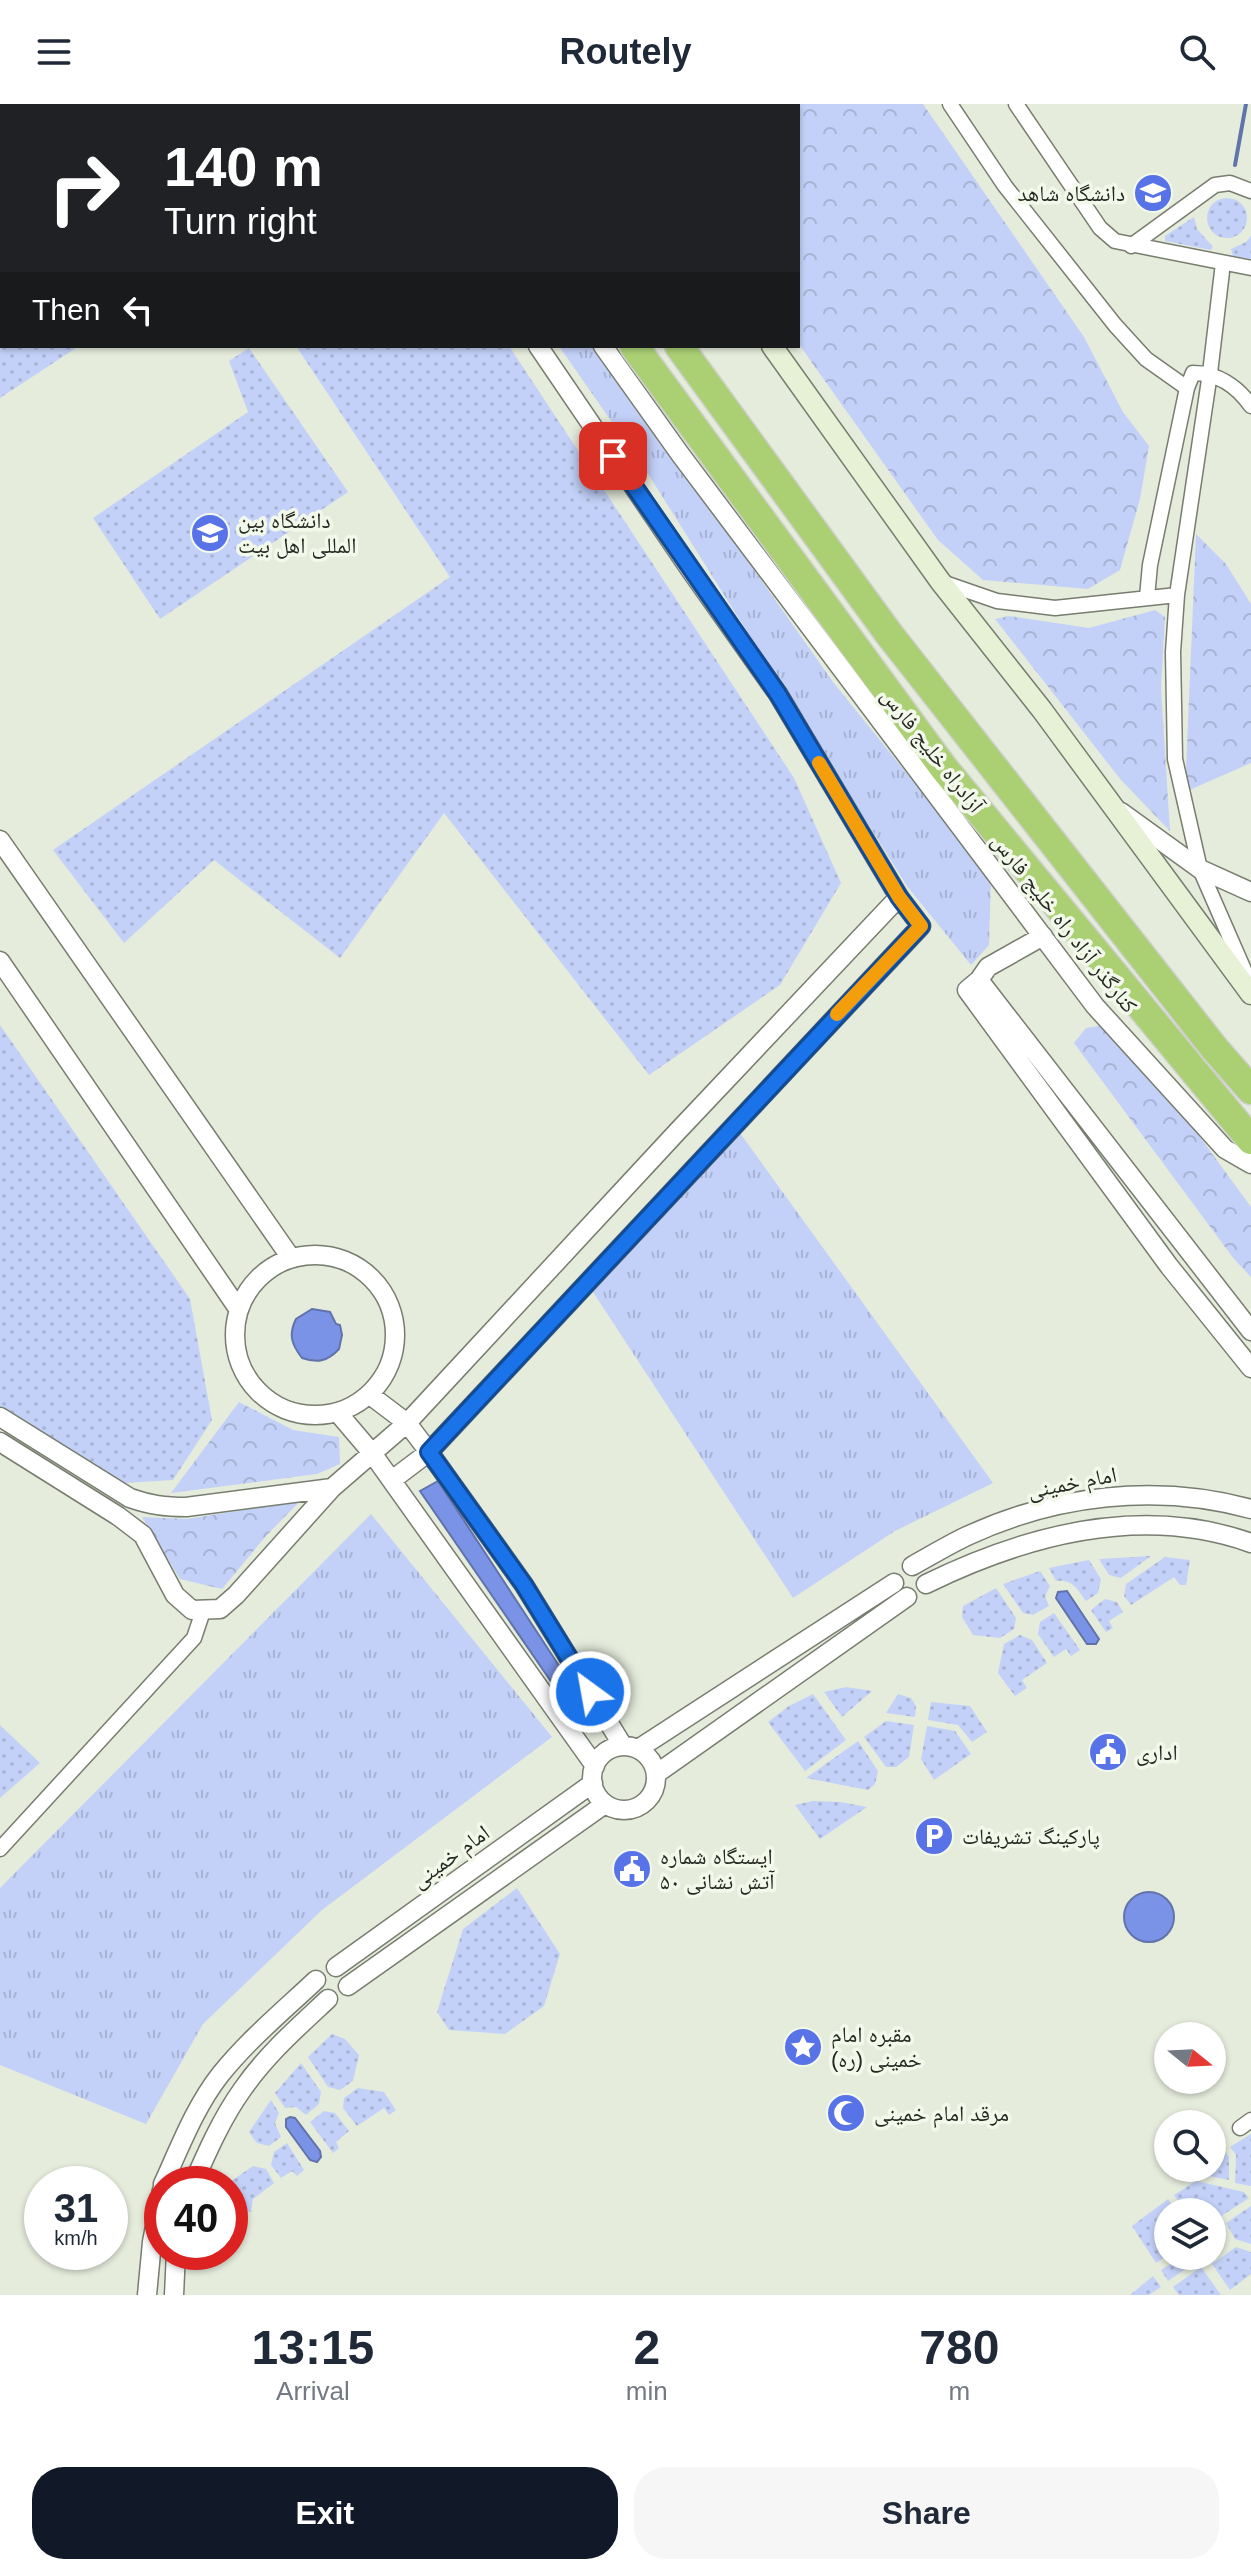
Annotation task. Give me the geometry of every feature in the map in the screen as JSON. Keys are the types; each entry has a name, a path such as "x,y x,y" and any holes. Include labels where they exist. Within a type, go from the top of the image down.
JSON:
{"highway":[{"name":"آزادراه خلیج فارس","path":"635,348 943,767 1251,1140"},
{"name":"آزادراه خلیج فارس","path":"680,348 889,634 1215,1049 1251,1090"}],"main road":[{"path":"773,348 940,581 1042,710 1251,994"}],"street":[{"path":"950,104 1005,186 1115,325 1146,359 1187,388"},
{"path":"1016,104 1100,228 1115,241 1251,268"},
{"path":"1131,246 1215,185 1230,183 1251,191"},
{"path":"1223,263 1177,595 1173,652 1175,759 1200,869 1251,987"},
{"path":"392,1480 429,1452 921,926 899,897 778,694 539,348"},
{"name":"کنارگذر آزاد راه خلیج فارس","path":"604,348 689,466 1095,1006 1225,1149 1251,1164"},
{"path":"1147,597 1150,565 1187,388 1193,373 1210,373 1244,396 1251,406"},
{"path":"940,581 997,601 1055,608 1177,595"},
{"path":"1110,804 1200,869 1251,892"},
{"path":"0,840 291,1258"},
{"path":"0,1442 143,1535 175,1595 192,1610 220,1609 332,1488 407,1423 899,897"},
{"path":"1043,936 988,967 967,990 1169,1266 1251,1368"},
{"path":"0,961 239,1310"},
{"path":"979,980 1251,1331"},
{"path":"676,1133 704,1156"},
{"path":"315,1254 339,1257 361,1268 378,1284 391,1305 396,1329 394,1353 385,1376 370,1395 338,1413 314,1416 289,1412 267,1400 249,1382 238,1360 235,1335 239,1310 247,1292 274,1266 291,1258 315,1254"},
{"path":"338,1413 392,1480 594,1774 599,1798 605,1804 625,1810 645,1803 656,1785 653,1764 647,1755 630,1747 524,1585 407,1423 370,1395"},
{"path":"0,1417 130,1498 149,1505 186,1507 332,1488"},
{"name":"امام خمینی","path":"912,1566 968,1536 1036,1511 1100,1497 1187,1497 1251,1509"},
{"path":"656,1774 907,1597 919,1595 926,1584 984,1557 1051,1536 1149,1526 1190,1529 1251,1543"},
{"path":"594,1774 606,1752 630,1747 894,1583 899,1570 912,1566 924,1574 926,1584"},
{"path":"894,1583 898,1592 907,1597"},
{"path":"0,1849 194,1638 203,1611"},
{"name":"امام خمینی","path":"336,1967 594,1774"},
{"path":"201,2166 242,2090 285,2039 328,1999 343,1995 348,1986 605,1804"},
{"path":"171,2166 193,2118 219,2077 254,2037 316,1980 323,1969 336,1967 347,1976 348,1986"},
{"path":"316,1980 320,1994 328,1999"},
{"path":"147,2295 149,2270"},
{"path":"174,2295 175,2270"}],"green space":[{"path":"800,104 923,104 1084,337 1123,412 1149,446 1140,499 1120,570 1088,589 983,580 938,540 800,346"},
{"path":"1227,198 1241,204 1247,218 1241,232 1227,238 1213,232 1207,218 1213,204"},
{"path":"1194,217 1197,229 1213,247 1211,250 1165,241 1165,236"},
{"path":"1251,236 1251,259 1233,256 1231,249"},
{"path":"0,348 76,348 0,398"},
{"path":"249,348 348,492 160,619 93,518 248,412 229,361"},
{"path":"297,348 510,348 794,778 841,883 780,985 649,1075 444,813 340,958 214,860 124,943 53,850 450,577"},
{"path":"560,348 597,348 833,682 991,878 989,945 971,965 907,886 650,477"},
{"path":"1196,534 1226,564 1251,604 1251,763 1185,792"},
{"path":"1155,610 1165,617 1161,688 1170,831 1121,780 995,619 1009,616 1089,628"},
{"path":"0,1025 190,1299 212,1420 173,1480 108,1484 0,1409"},
{"path":"1105,1025 1151,1070 1251,1207 1251,1277 1234,1259 1074,1043 1086,1028"},
{"path":"740,1133 993,1483 895,1531 793,1598 591,1289"},
{"path":"239,1402 293,1430 339,1437 340,1464 317,1474 171,1493"},
{"path":"300,1501 222,1589 180,1579 142,1517 187,1519"},
{"path":"371,1514 552,1737 322,1910 203,2024 146,2124 0,2065 0,1888"},
{"path":"1151,1556 1121,1578 1109,1575 1099,1559"},
{"path":"1165,1557 1190,1560 1186,1585 1180,1585 1174,1577 1131,1605 1124,1596 1126,1584"},
{"path":"1089,1560 1101,1579 1098,1593 1086,1601 1071,1583 1056,1581 1049,1568"},
{"path":"1040,1571 1050,1586 1045,1596 1049,1606 1033,1615 1023,1613 1003,1584"},
{"path":"996,1588 1016,1618 1014,1629 1000,1638 973,1635 962,1617 963,1606"},
{"path":"1105,1599 1117,1602 1123,1612 1109,1621 1113,1628 1106,1632 1091,1610"},
{"path":"1054,1613 1080,1650 1071,1656 1066,1649 1054,1657 1038,1634 1040,1622"},
{"path":"1020,1635 1032,1640 1047,1663 1022,1680 1027,1688 1015,1696 998,1673 1004,1644"},
{"path":"846,1687 872,1691 842,1717 824,1692"},
{"path":"813,1694 846,1740 805,1771 768,1722 789,1706"},
{"path":"898,1694 911,1698 916,1706 915,1717 886,1713"},
{"path":"931,1702 970,1706 987,1732 972,1742 958,1725 928,1720"},
{"path":"886,1721 914,1725 909,1757 896,1767 886,1767 864,1737"},
{"path":"0,1725 40,1763 0,1798"},
{"path":"927,1726 955,1731 971,1754 934,1780 921,1759"},
{"path":"858,1741 878,1771 875,1784 868,1790 806,1778"},
{"path":"813,1801 867,1807 820,1839 795,1805"},
{"path":"517,1888 560,1954 544,2006 505,2034 449,2030 437,2012 463,1929"},
{"path":"332,2034 345,2039 359,2055 353,2081 340,2090 328,2087 308,2057"},
{"path":"301,2063 321,2092 319,2104 306,2115 296,2107 285,2108 275,2093"},
{"path":"358,2088 384,2092 396,2110 389,2115 384,2108 357,2126 343,2108 344,2098"},
{"path":"271,2100 279,2113 275,2123 281,2137 269,2146 257,2143 249,2132"},
{"path":"324,2111 335,2113 349,2131 336,2142 339,2148 333,2153 310,2122"},
{"path":"1251,2134 1251,2186 1235,2183 1236,2155 1230,2147"},
{"path":"287,2143 304,2170 297,2176 292,2171 281,2178 271,2165 274,2152"},
{"path":"1226,2152 1229,2157 1229,2180 1226,2179"},
{"path":"253,2166 266,2169 274,2183 253,2199 251,2212 248,2211 248,2169"},
{"path":"1194,2182 1200,2182 1244,2192 1249,2198 1226,2213 1226,2198 1176,2198 1174,2195"},
{"path":"1251,2206 1251,2244 1235,2239 1226,2223"},
{"path":"1154,2210 1154,2260 1132,2226"},
{"path":"1236,2247 1251,2252 1251,2274 1230,2290 1216,2270 1226,2270 1226,2254"},
{"path":"1161,2270 1184,2270 1168,2281"},
{"path":"1197,2270 1203,2270 1221,2295 1179,2295 1173,2287"},
{"path":"1153,2276 1161,2287 1149,2295 1130,2295"}],"water":[{"path":"312,1309 330,1312 336,1324 340,1325 342,1335 339,1349 330,1357 312,1361 302,1358 296,1349 292,1330 296,1319"},
{"path":"438,1481 571,1684 559,1693 420,1491"},
{"path":"1067,1591 1099,1639 1096,1644 1087,1644 1056,1598 1058,1592"},
{"path":"1149,1892 1167,1899 1174,1917 1167,1935 1149,1942 1131,1935 1124,1917 1131,1899"},
{"path":"295,2118 320,2151 321,2157 317,2162 310,2160 286,2127 286,2119"}],"waterway":[{"path":"1235,165 1246,104"}],"slow traffic":[{"path":"819,763 899,897 921,926 837,1014"}],"place":[{"name":"دانشگاه شاهد","path":"1153,193"},
{"name":"دانشگاه بین المللی اهل بیت","path":"210,533"},
{"name":"اداری","path":"1108,1752"},
{"name":"پارکینگ تشریفات","path":"934,1836"},
{"name":"ایستگاه شماره ۵۰ آتش نشانی","path":"632,1869"},
{"name":"مقبره امام خمینی (ره)","path":"803,2047"},
{"name":"مرقد امام خمینی","path":"846,2113"}],"route":[{"path":"590,1692 524,1585 429,1452 921,926 899,897 778,694 613,456"}]}
